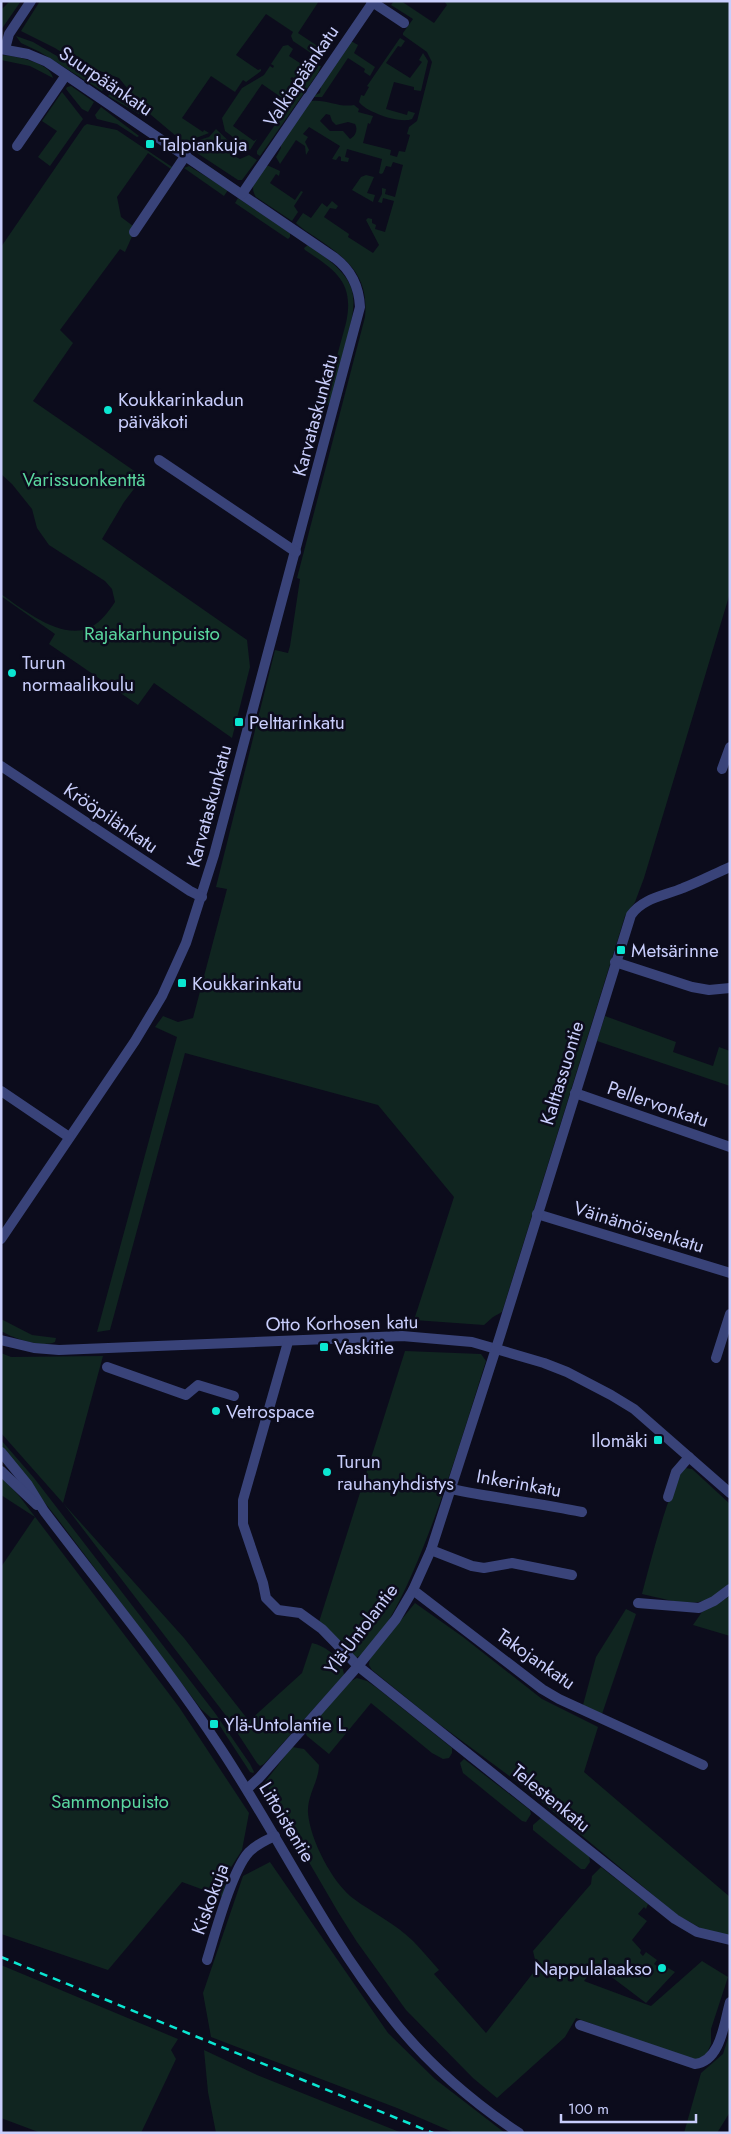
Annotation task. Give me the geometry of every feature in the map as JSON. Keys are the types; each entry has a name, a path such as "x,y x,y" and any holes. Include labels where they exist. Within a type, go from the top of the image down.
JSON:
{"street":[{"path":"3,49 9,34 31,1"},
{"path":"372,2 404,23"},
{"name":"Valkiapäänkatu","path":"242,194 372,2"},
{"name":"Suurpäänkatu","path":"3,49 20,51 38,57 335,258"},
{"path":"17,146 66,75"},
{"path":"134,232 186,156"},
{"name":"Karvataskunkatu","path":"1,1239 135,1041 162,996 183,950 202,897 296,552 360,307 355,281 346,267 335,258"},
{"path":"160,460 296,552"},
{"path":"722,769 730,747"},
{"name":"Krööpilänkatu","path":"1,766 190,891 202,897"},
{"name":"Kalttassuontie","path":"495,1348 630,915 637,906 730,867"},
{"path":"615,962 692,987 709,990 730,988"},
{"path":"1,1091 69,1137"},
{"name":"Pellervonkatu","path":"575,1093 730,1147"},
{"name":"Väinämöisenkatu","path":"537,1214 730,1273"},
{"path":"716,1358 730,1314"},
{"name":"Otto Korhosen katu","path":"1,1340 34,1348 59,1350 402,1336 450,1339 495,1348 567,1372 634,1409 730,1493"},
{"path":"288,1342 243,1500 243,1524 264,1583 266,1598 278,1610 300,1613 322,1629 358,1666"},
{"name":"Ylä-Untolantie","path":"247,1789 358,1666 396,1619 413,1590 431,1550 495,1348"},
{"path":"107,1367 186,1395 198,1384 234,1396"},
{"name":"Littoistentie","path":"1,1452 28,1485 44,1510 198,1714 247,1789 353,1965 391,2017 456,2084 519,2133"},
{"path":"668,1497 676,1472 690,1457"},
{"name":"Littoistentie","path":"1,1471 44,1510"},
{"name":"Inkerinkatu","path":"451,1489 482,1496 526,1501 582,1512"},
{"path":"431,1550 472,1566 484,1568 512,1563 572,1575"},
{"path":"638,1603 699,1608 714,1601 730,1589"},
{"name":"Takojankatu","path":"413,1590 542,1689 559,1699 703,1765"},
{"name":"Telestenkatu","path":"358,1666 675,1920 697,1932 730,1940"},
{"name":"Kiskokuja","path":"207,1960 231,1886 242,1862 249,1852 275,1836"},
{"path":"580,2025 695,2064 702,2063 709,2059 716,2050 730,2002"}],"green space":[{"path":"10,1 21,1 1,30 1,10"},
{"path":"40,1 319,1 298,33 319,47 321,45 323,47 319,53 314,55 293,41 291,36 293,32 266,14 236,55 258,70 261,69 261,71 246,82 243,80 235,92 211,76 182,118 203,132 204,130 209,133 196,138 189,147 144,109 119,78 78,63 55,48 21,31"},
{"path":"394,1 401,1 434,23 447,5 444,1 730,1 730,593 644,878 635,902 625,916 502,1312 484,1325 414,1320 454,1197 378,1105 185,1053 110,1330 97,1332 177,1037 155,1027 163,1016 178,1022 193,1018 227,889 216,887 275,650 288,653 290,646 300,579 297,578 365,317 364,291 355,271 339,254 296,223 303,213 311,218 322,203 327,207 332,201 338,206 336,209 330,208 324,217 349,234 348,237 373,253 379,245 366,220 368,218 372,219 372,223 376,225 375,229 385,232 394,201 383,198 382,203 378,202 382,194 382,188 386,189 385,194 395,197 403,165 393,162 391,167 386,166 381,174 379,173 382,159 347,149 345,157 349,158 348,162 341,161 339,156 336,160 332,159 340,146 309,127 303,134 308,137 305,142 309,150 306,155 305,146 296,140 280,164 276,157 281,144 311,101 354,105 359,109 358,112 373,116 370,124 368,123 363,143 391,150 390,155 397,157 399,151 405,152 410,135 407,134 409,127 417,121 432,62 427,52 403,35 413,19 391,5","holes":["326,114 330,115 336,125 348,122 355,124 354,136 350,139 343,131 330,131 320,121"]},
{"path":"16,36 33,42 79,69 106,79 106,85 102,91 40,52 21,43"},
{"path":"400,38 405,41 401,47 398,46 386,63 410,78 422,62 419,60 423,53 428,61 421,91 414,90 414,87 394,82 386,109 407,115 408,111 415,113 412,119 407,120 400,120 376,113 359,102 361,95 364,96 369,87 367,86"},
{"path":"351,41 358,45 354,53 375,67 370,76 364,72 365,69 348,58 322,97 314,97 320,93 321,86"},
{"path":"288,45 293,49 289,56 303,65 295,79 292,77 290,79 297,83 288,102 262,84 233,126 254,141 257,139 250,150 225,131 222,118 242,88 264,75 270,66 273,68 274,66 271,64 283,46"},
{"path":"1,55 23,58 39,64 50,72 53,78 30,66 1,60"},
{"path":"316,65 321,66 318,73 260,156 257,154 257,151 290,103 308,69 312,70"},
{"path":"119,85 141,111 139,114 108,96"},
{"path":"71,86 94,102 88,112 82,109 66,89"},
{"path":"62,92 83,119 50,166 38,157 57,131 42,121"},
{"path":"101,107 139,136 137,137 117,124 97,119 95,115"},
{"path":"87,124 117,130 172,167 171,169 148,153 117,197 121,217 133,226 134,232 125,252 120,249 60,330 73,343 33,401 143,477 124,502 102,539 247,640 250,667 232,738 154,683 138,705 49,644 55,634 1,596 1,594 43,622 68,630 80,631 95,625 115,602 112,589 105,581 49,545 37,528 32,509 12,484 1,474 1,247"},
{"path":"216,129 233,145 232,148 235,151 230,154 240,159 249,155 257,160 242,180 238,180 191,149 199,140 209,137"},
{"path":"189,166 228,190 224,196 184,168"},
{"path":"264,166 280,171 279,176 276,174 270,183 295,200 301,191 303,192 294,206 298,212 292,221 256,197 253,185"},
{"path":"366,175 374,177 367,193 375,195 373,202 352,190 361,177"},
{"path":"238,198 290,233 290,237 288,239 235,203"},
{"path":"308,245 339,270 348,281 352,292 352,319 335,388 328,405 324,404 346,323 348,297 345,287 334,271 305,250 304,248"},
{"path":"605,1016 676,1042 673,1052 713,1066 719,1047 730,1051 730,1086 597,1041"},
{"path":"1,1319 32,1335 56,1338 55,1342 43,1344 13,1337 1,1331"},
{"path":"405,1351 481,1354 486,1361 450,1474 415,1568 376,1640 356,1658 319,1622"},
{"path":"1,1353 11,1357 103,1356 63,1503 1,1433"},
{"path":"1,1440 34,1478 215,1713 250,1764 253,1773 250,1772 220,1726 201,1709 57,1518 1,1448"},
{"path":"685,1468 692,1469 730,1504 730,1583 720,1593 710,1599 689,1603 642,1594 667,1506 679,1475"},
{"name":"Sammonpuisto","path":"1,1476 20,1497 179,1707 249,1813 242,1850 228,1872 223,1897 182,1882 108,1970 1,1934 1,1567 35,1517 1,1495"},
{"path":"63,1503 184,1638 249,1721 302,1673 312,1643 323,1647 333,1654 341,1664 344,1675 264,1764 260,1766 227,1717"},
{"path":"730,1596 730,1636 693,1625 702,1612"},
{"path":"415,1603 463,1637 542,1699 598,1727 584,1772 730,1897 730,1936 706,1931 677,1915 520,1784 435,1721 372,1670 369,1665 370,1658"},
{"path":"626,1609 636,1614 602,1714 583,1705 596,1657"},
{"path":"357,1678 367,1681 377,1688 452,1748 449,1758 443,1759 432,1753 371,1703 329,1754 307,1736 305,1732 351,1681"},
{"path":"292,1747 304,1749 319,1765 309,1800 308,1813 313,1835 330,1872 354,1899 399,1929 416,1944 439,1970 434,1974 486,2033 537,1968 533,1951 591,1884 592,1876 601,1867 648,1904 646,1909 644,1907 638,1914 647,1921 632,1940 641,1950 640,1953 643,1956 646,1952 657,1960 654,1964 657,1966 660,1963 675,1972 646,2003 597,1966 584,1981 651,2006 702,1961 728,1977 711,2029 711,2044 706,2055 694,2061 576,2018 565,2037 497,2098 473,2078 406,2010 338,1912 265,1782"},
{"path":"464,1759 530,1810 531,1814 526,1822 522,1821 463,1773 460,1763"},
{"path":"541,1818 589,1856 590,1862 585,1869 581,1869 533,1830 533,1825"},
{"path":"270,1862 388,2033 435,2079 505,2133 455,2133 397,2108 211,2037 203,1993 243,1876"},
{"path":"1,1965 178,2039 171,2050 176,2059 141,2133 41,2133 1,2118"},
{"path":"730,2032 730,2112 717,2133 684,2133 701,2073 723,2054"},
{"path":"204,2050 257,2075 402,2133 216,2133 208,2092"}],"railway":[{"path":"1,1957 433,2133"}],"place":[{"name":"Talpiankuja","path":"150,144"},
{"name":"Koukkarinkadun päiväkoti","path":"108,410"},
{"name":"Turun normaalikoulu","path":"12,673"},
{"name":"Pelttarinkatu","path":"239,722"},
{"name":"Metsärinne","path":"621,950"},
{"name":"Koukkarinkatu","path":"182,983"},
{"name":"Vaskitie","path":"324,1347"},
{"name":"Vetrospace","path":"216,1411"},
{"name":"Ilomäki","path":"658,1440"},
{"name":"Turun rauhanyhdistys","path":"327,1472"},
{"name":"Ylä-Untolantie L","path":"214,1724"},
{"name":"Nappulalaakso","path":"662,1968"}],"park label":[{"name":"Varissuonkenttä","path":"84,479"},
{"name":"Rajakarhunpuisto","path":"152,633"}]}
